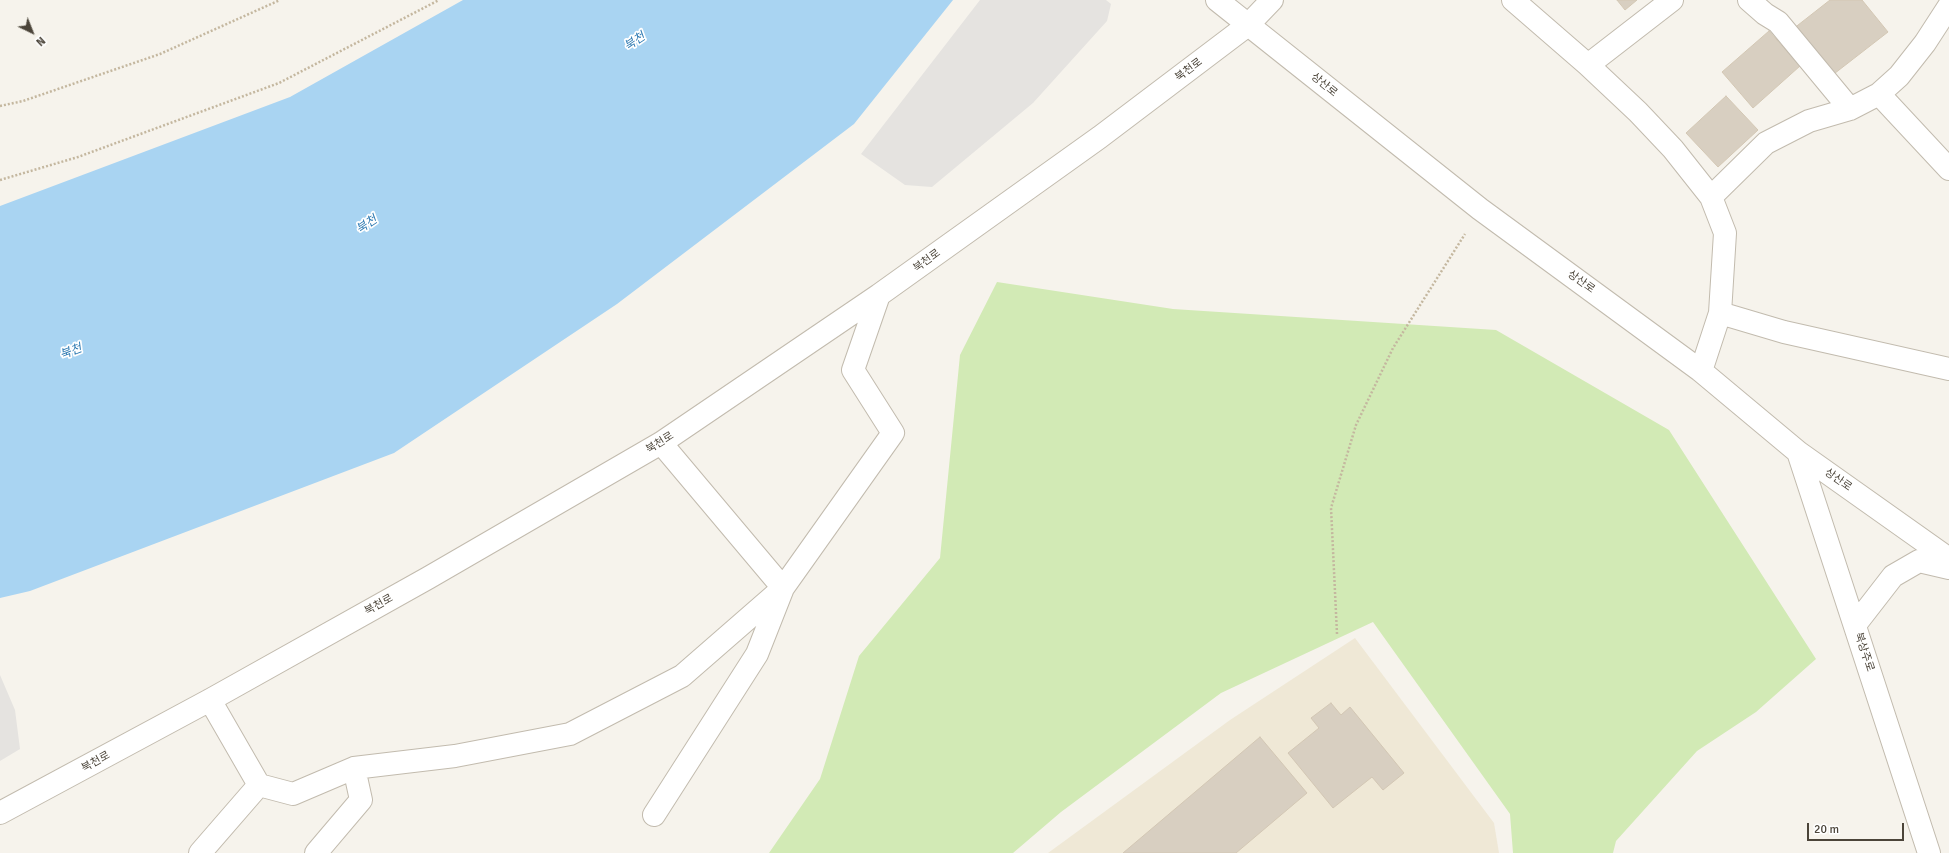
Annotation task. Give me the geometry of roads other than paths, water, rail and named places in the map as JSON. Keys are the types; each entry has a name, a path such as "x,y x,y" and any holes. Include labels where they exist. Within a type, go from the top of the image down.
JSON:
{"street":[{"name":"상산로","path":"1217,0 1480,210 1701,371 1798,452 1946,554"},
{"name":"북천로","path":"0,813 210,700 428,578 661,443 879,295 1100,138 1248,25 1272,0"},
{"path":"1513,0 1588,65 1638,112 1673,149 1711,197 1725,233 1720,313 1701,371"},
{"path":"1588,65 1672,0"},
{"path":"1749,0 1765,14 1778,22 1850,109"},
{"path":"1711,197 1766,143 1809,121 1850,109 1879,94 1899,76 1925,43 1949,6"},
{"path":"1879,94 1949,169"},
{"path":"210,700 259,785 293,794 354,768 455,756 570,734 682,676 783,588 893,433 853,370 879,295"},
{"path":"1720,313 1784,332 1949,369"},
{"path":"661,443 783,588"},
{"name":"북상주로","path":"1798,452 1929,853"},
{"path":"1855,625 1893,576 1919,561 1946,554"},
{"path":"654,815 757,654 783,588"},
{"path":"316,853 361,800 354,768"},
{"path":"200,853 259,785"}],"water":[{"name":"북천","path":"463,0 953,0 854,124 617,304 394,453 30,591 0,598 0,206 290,97"}]}
